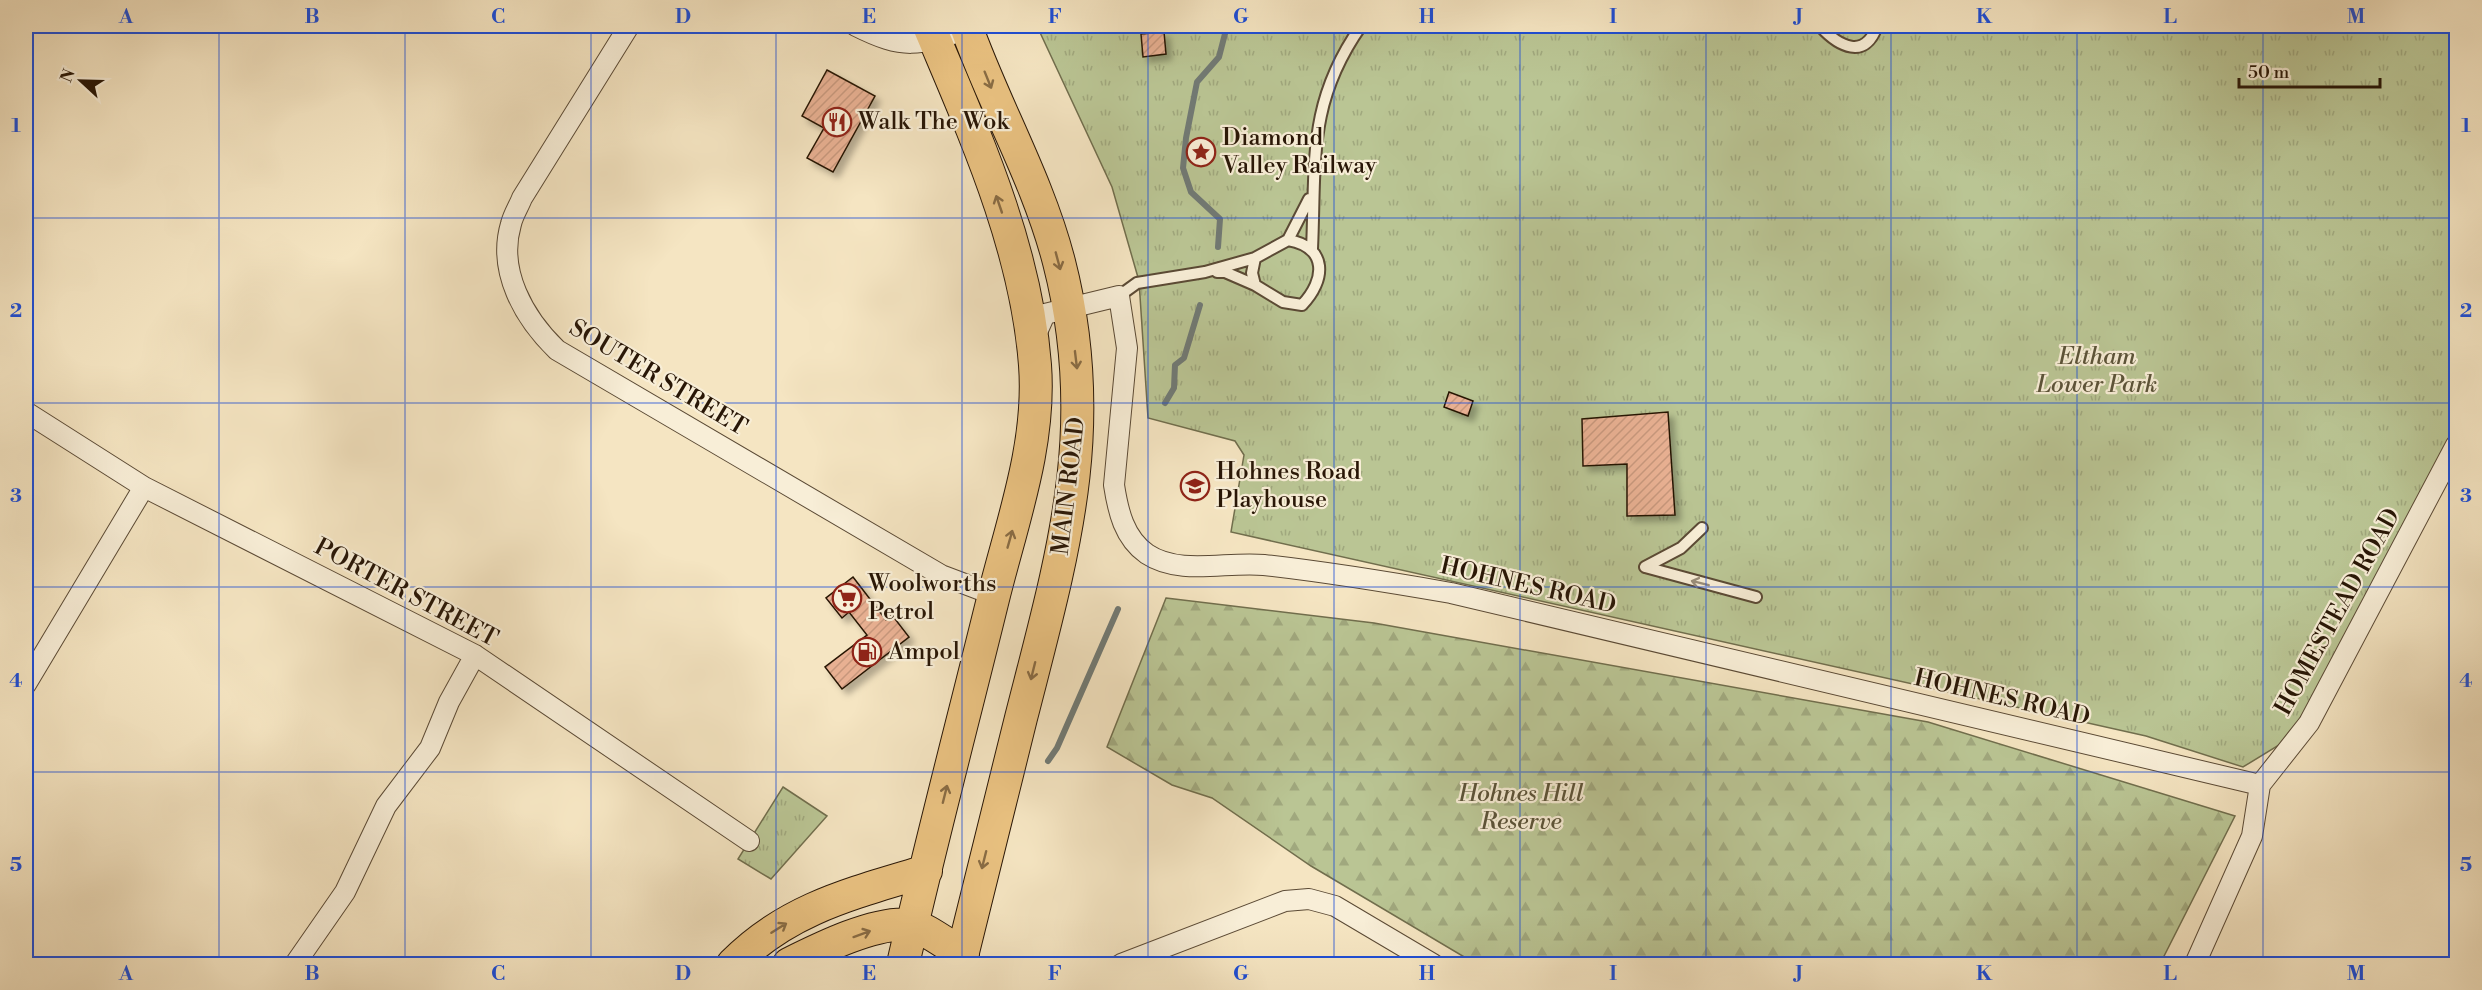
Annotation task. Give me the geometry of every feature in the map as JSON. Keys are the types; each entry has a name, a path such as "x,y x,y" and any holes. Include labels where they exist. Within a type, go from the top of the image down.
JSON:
{"main road":[{"name":"MAIN ROAD","path":"962,959 977,889 1060,564 1072,506 1078,414 1077,368 1059,261 1043,213 967,27"},
{"name":"MAIN ROAD","path":"903,964 994,595 1018,512 1028,463 1035,397 1033,341 1016,260 1000,203 932,33"},
{"path":"733,964 766,936 823,903 926,871"},
{"path":"789,964 869,931 912,925 962,959"},
{"path":"920,964 962,959"}],"street":[{"name":"SOUTER STREET","path":"629,26 522,198 511,224 507,254 513,283 524,311 538,332 557,350 941,575 994,595"},
{"path":"856,26 894,42 919,44 932,33 967,27"},
{"path":"1033,341 1045,314 1119,296"},
{"name":"HOHNES ROAD","path":"1119,296 1127,348 1114,485 1124,527 1135,543 1155,557 1184,565 1260,565 1338,574 1450,593 2260,785"},
{"name":"PORTER STREET","path":"26,412 144,487 475,655 749,841"},
{"name":"HOMESTEAD ROAD","path":"2195,964 2252,836 2260,785 2309,723 2457,445"},
{"path":"26,684 144,487"},
{"path":"295,964 345,892 386,806 430,748 449,702 475,655"},
{"path":"1121,964 1286,901 1309,899 1335,906 1433,964"}],"lane":[{"path":"1205,272 1225,272 1255,285 1283,302 1302,305 1314,292 1320,270 1312,249 1313,162 1323,105 1338,64 1361,26"},
{"path":"1820,26 1837,42 1850,47 1862,46 1870,41 1877,26"},
{"path":"1119,296 1137,283 1205,272 1255,258 1288,240 1302,218 1312,193"},
{"path":"1288,240 1303,242 1312,249"},
{"path":"1255,258 1252,273 1255,285"},
{"path":"1702,528 1681,548 1644,567 1756,597"}],"green space":[{"name":"Eltham Lower Park","path":"1037,26 2456,26 2456,427 2334,668 2284,742 2243,767 2146,736 1231,532 1244,455 1235,441 1148,418 1139,281 1112,187"},
{"name":"Hohnes Hill Reserve","path":"1166,598 1374,623 1928,722 2235,816 2160,964 1476,964 1311,866 1212,798 1172,785 1107,747"},
{"path":"783,787 827,816 771,879 738,859"}],"building":[{"path":"1164,32 1166,54 1143,57 1141,34"},
{"name":"Walk The Wok","path":"827,70 875,96 833,172 807,158 824,128 802,116"},
{"path":"1449,392 1473,401 1468,416 1444,407"},
{"path":"1668,412 1675,515 1627,516 1627,464 1583,466 1582,419"},
{"name":"Ampol","path":"853,577 886,620 892,615 909,637 842,689 825,667 867,635 849,612 842,618 826,598"}],"waterway":[{"path":"1218,247 1220,219 1191,192 1183,168 1186,138 1197,82 1219,57 1227,26"},
{"path":"1165,403 1174,388 1175,365 1184,358 1200,305"},
{"path":"1048,761 1057,748 1118,609"}],"place":[{"name":"Walk The Wok","path":"837,122"},
{"name":"Diamond Valley Railway","path":"1201,152"},
{"name":"Hohnes Road Playhouse","path":"1195,486"},
{"name":"Woolworths Petrol","path":"847,598"},
{"name":"Ampol","path":"867,652"}]}
